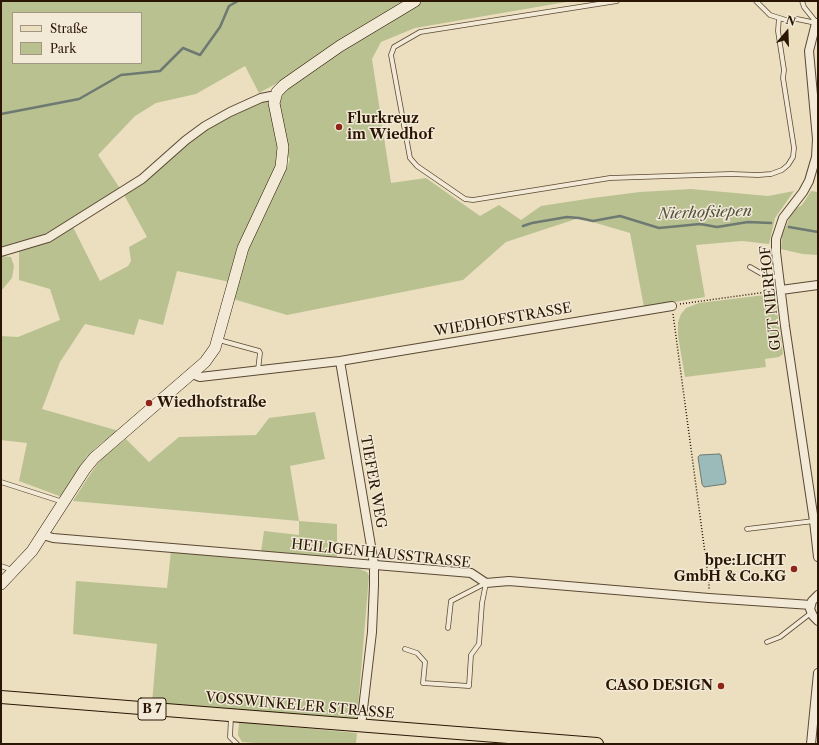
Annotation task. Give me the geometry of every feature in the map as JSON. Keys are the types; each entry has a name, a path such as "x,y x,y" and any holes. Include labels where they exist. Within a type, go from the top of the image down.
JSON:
{"main road":[{"name":"VOSSWINKELER STRASSE","path":"1,697 596,744"}],"street":[{"path":"1,584 32,551 85,469 94,458 212,355 218,340 244,248 281,166 283,147 274,103 278,92 284,85 309,67 377,23 415,1"},
{"name":"GUT NIERHOF","path":"817,23 809,51 817,139 816,157 809,181 800,196 783,218 776,240 776,252 818,557"},
{"path":"1,252 48,238 142,179 186,140 205,126 230,112 261,98 271,96 275,97"},
{"path":"781,290 818,285"},
{"name":"WIEDHOFSTRASSE","path":"192,374 200,377 340,361 672,306"},
{"name":"TIEFER WEG","path":"340,361 374,564 372,632 361,726"},
{"name":"HEILIGENHAUSSTRASSE","path":"43,535 60,538 471,573 486,583 509,581 709,598 811,609"},
{"path":"818,595 812,601 811,609 813,616 818,621"},
{"path":"811,744 815,737 818,673"}],"lane":[{"path":"617,1 420,32 394,48 391,55 410,158 417,166 465,199 473,200 610,178 731,174 758,175 771,174 782,170 788,165 793,157 794,148 783,78 784,70 778,31 779,18"},
{"path":"756,1 770,15 786,20 797,19 817,23"},
{"path":"802,1 804,7 817,23"},
{"path":"750,267 769,278 779,276"},
{"path":"218,340 259,351 258,371"},
{"path":"1,482 64,502"},
{"path":"747,529 814,521"},
{"path":"1,566 14,571"},
{"path":"448,628 450,601 486,583"},
{"path":"405,649 417,653 425,662 423,682 469,686 471,656 479,644 482,604 486,583"},
{"path":"767,642 780,637 811,609"},
{"path":"231,716 230,737 237,744"}],"path":[{"path":"709,598 709,583 672,306 781,290"}],"green space":[{"path":"1,1 572,1 415,28 381,42 372,59 391,183 426,178 480,216 499,205 521,220 541,206 640,192 691,189 768,196 794,191 775,218 769,244 742,241 696,245 705,297 644,307 630,233 579,218 506,242 463,280 287,315 233,299 240,267 290,159 286,155 278,114 281,81 259,93 245,66 196,94 156,103 135,116 98,155 121,190 63,226 37,237 1,249"},
{"path":"267,100 270,103 278,142 277,165 230,282 177,271 163,325 139,319 134,335 85,324 60,362 42,409 119,431 100,444 87,456 62,497 19,481 27,443 1,440 1,336 18,337 60,320 50,289 19,280 19,251 47,242 73,227 100,281 128,266 131,261 129,247 147,237 123,193 208,126 259,101"},
{"path":"811,191 818,192 818,255 802,254 781,249 782,236 792,212 802,205"},
{"path":"1,256 11,257 14,266 12,278 1,291"},
{"path":"773,294 775,297 783,354 779,357 765,359 766,367 685,377 678,336 678,322 681,314 686,308 699,303"},
{"path":"315,412 325,459 290,466 299,521 73,501 101,459 126,439 149,462 179,437 256,435 269,418"},
{"path":"299,521 337,524 337,558 261,552 264,531 299,535"},
{"path":"171,551 360,569 367,572 369,576 357,719 152,703 157,644 73,634 76,581 167,588"},
{"path":"239,722 357,733 356,744 270,744 242,742 238,735"}],"water":[{"path":"700,455 721,455 726,482 725,484 704,487 702,484 698,457"}],"waterway":[{"path":"1,114 79,99 121,75 160,71 183,48 200,55 220,27 229,6 238,1"},
{"name":"Nierhofsiepen","path":"523,226 567,217 593,221 620,216 659,228 700,224 717,227 748,222 771,223"},
{"name":"Nierhofsiepen","path":"789,227 818,232"}],"place":[{"name":"Flurkreuz im Wiedhof","path":"339,127"},
{"name":"Wiedhofstraße","path":"149,403"},
{"name":"bpe:LICHT GmbH & Co.KG","path":"794,569"},
{"name":"CASO DESIGN","path":"721,686"}]}
